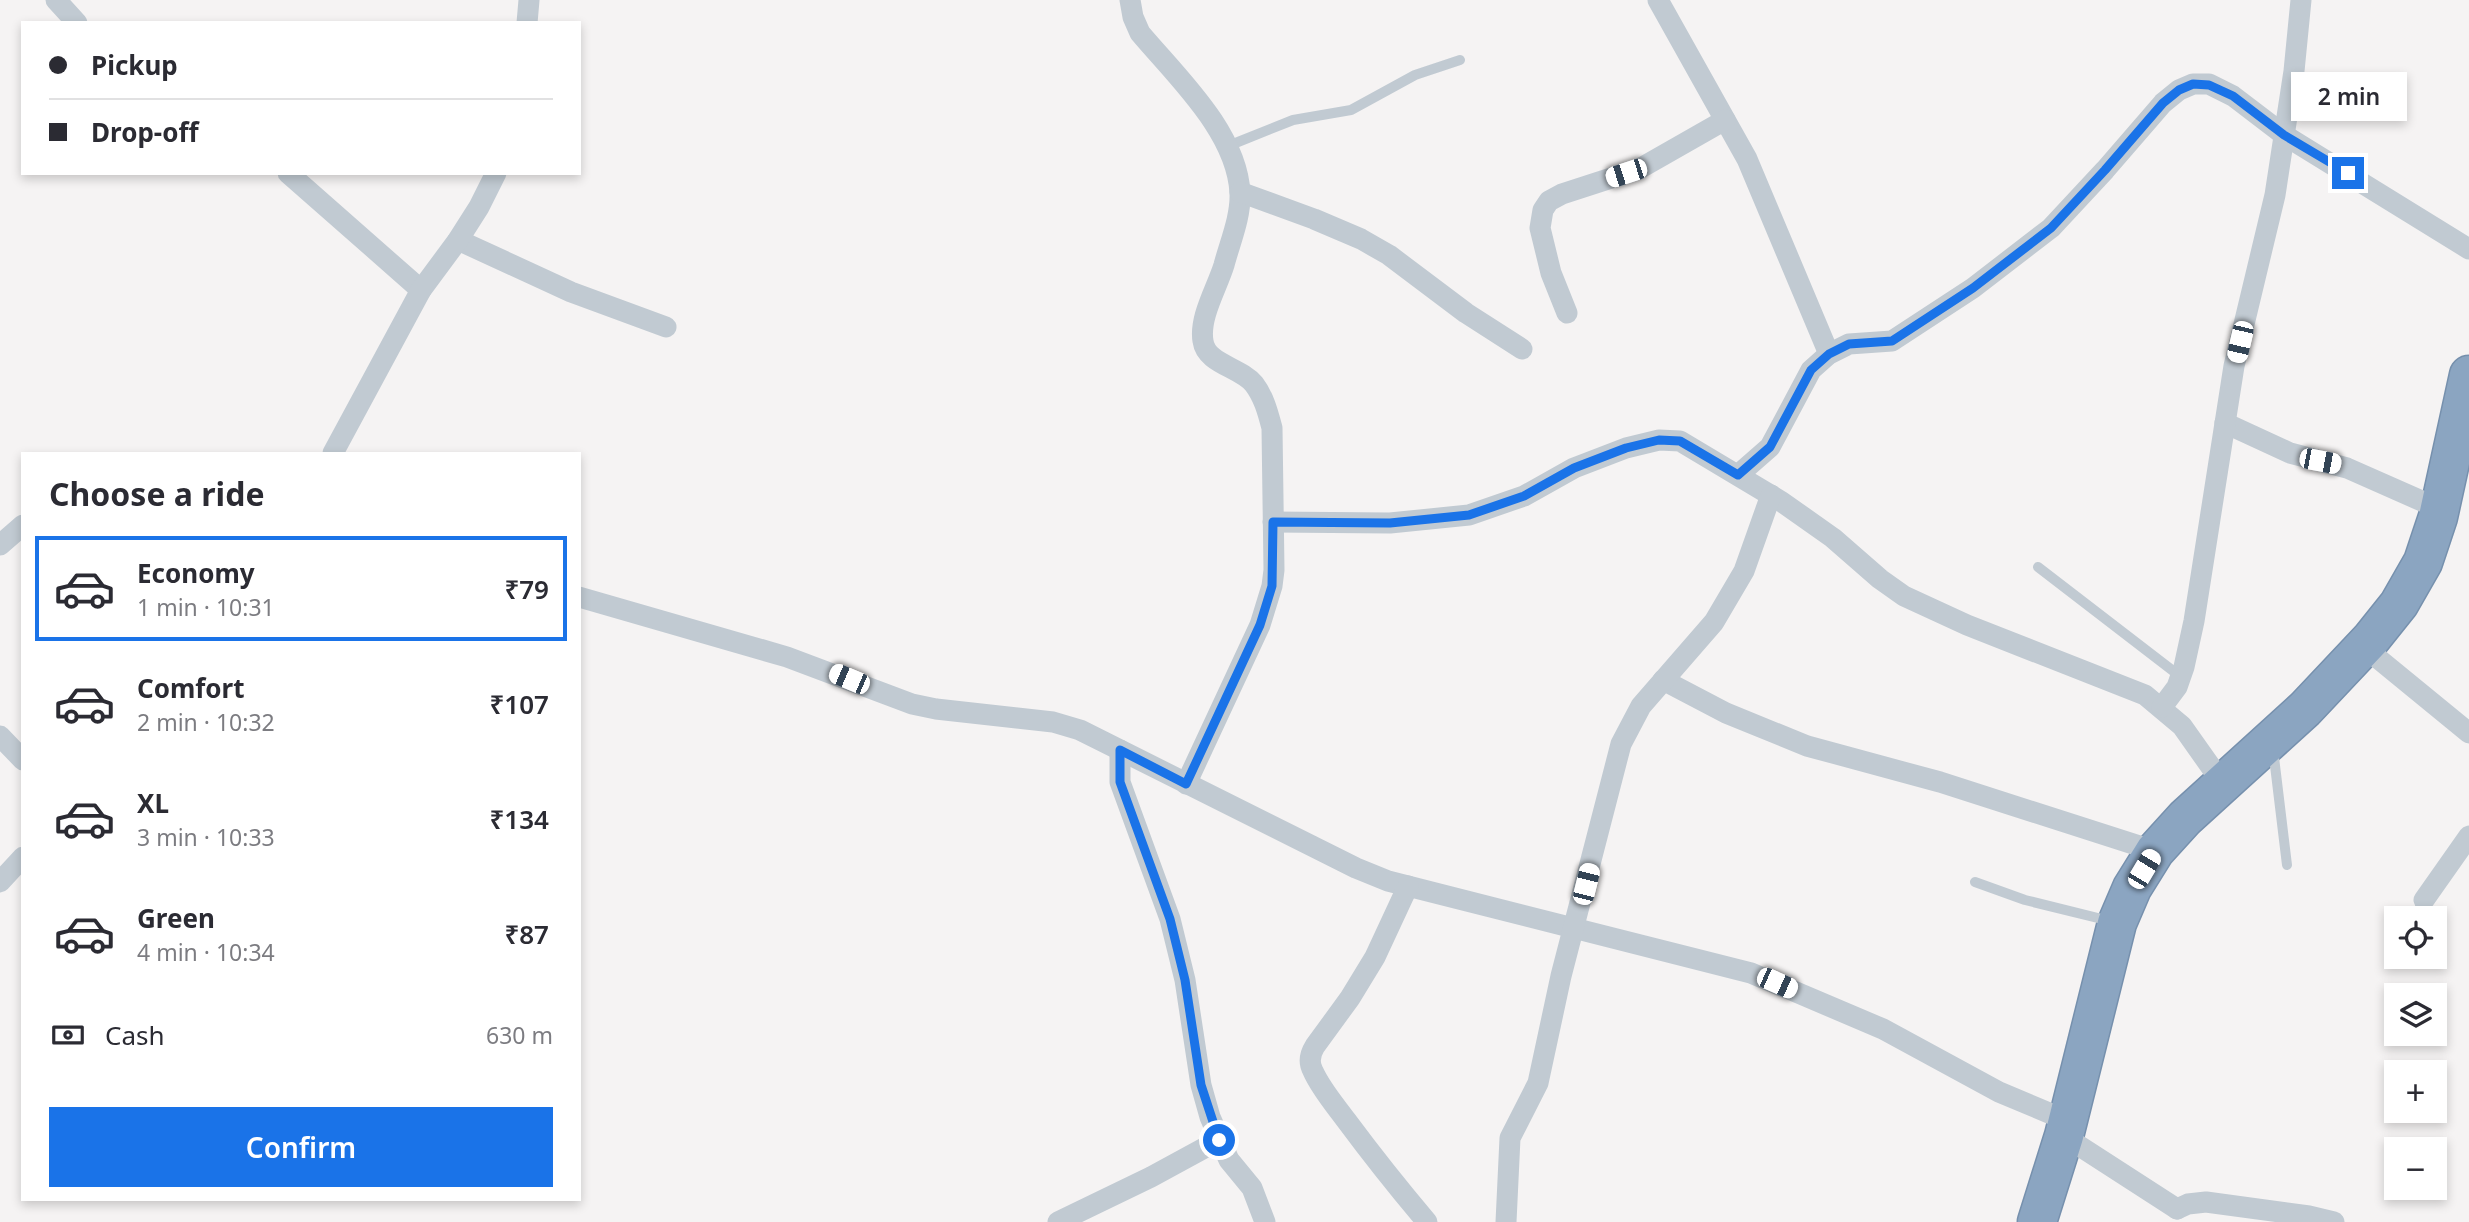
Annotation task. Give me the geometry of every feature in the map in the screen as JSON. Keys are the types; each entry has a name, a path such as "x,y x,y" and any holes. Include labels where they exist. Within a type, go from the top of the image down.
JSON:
{"highway":[{"path":"2037,1222 2066,1129 2117,923 2133,888 2155,850 2185,818 2305,709 2364,647 2399,604 2423,562 2440,509 2469,375"}],"street":[{"path":"56,0 74,21"},
{"path":"527,21 529,0"},
{"path":"1129,0 1140,33 1212,119 1228,146 1240,192 1238,216 1219,282 1205,318 1202,338 1205,351 1242,372 1254,384 1266,405 1272,428 1272,586 1260,625 1186,784"},
{"path":"1658,0 1747,159 1829,354"},
{"path":"2162,707 2177,688 2194,621 2234,366 2275,195 2301,0"},
{"path":"1738,475 1770,447 1811,370 1829,354 1849,344 1892,341 1973,288 2051,228 2163,103 2179,90 2193,84 2209,85 2233,96 2284,135 2469,249"},
{"path":"1567,313 1551,273 1540,228 1543,210 1549,201 1562,194 1639,169 1725,120"},
{"path":"290,175 421,290"},
{"path":"334,452 421,290 458,240 495,175"},
{"path":"1240,192 1362,239 1522,349"},
{"path":"458,240 571,292 666,327"},
{"path":"2225,423 2290,453 2347,468 2440,509"},
{"path":"1273,522 1390,523 1469,515 1524,496 1574,468 1626,448 1659,440 1680,441 1771,495 1833,538 1904,596 1967,625 2145,695 2182,726 2223,784"},
{"path":"1506,1222 1510,1138 1538,1083 1551,1019 1621,744 1642,706 1695,646 1721,611 1744,571 1771,495"},
{"path":"0,545 21,527"},
{"path":"581,598 787,657 912,704 1053,722 1080,730 1356,868 1388,881 1751,973 1777,983 1882,1029 2066,1129 2177,1216 2188,1204 2206,1202 2334,1222"},
{"path":"2364,647 2469,733"},
{"path":"1663,680 1726,713 1807,746 1940,782 2010,807 2155,850"},
{"path":"0,736 21,758"},
{"path":"1120,750 1120,782 1170,919 1185,980 1201,1085 1219,1140 1229,1160 1252,1188 1265,1222"},
{"path":"2424,900 2469,836"},
{"path":"0,882 21,859"},
{"path":"1408,886 1375,957 1310,1054 1310,1062 1312,1070 1336,1107 1387,1175 1427,1222"},
{"path":"1058,1222 1152,1177 1219,1140"}],"lane":[{"path":"1228,146 1293,120 1351,110 1415,75 1460,60"},
{"path":"2038,567 2181,677"},
{"path":"2272,739 2287,865"},
{"path":"1975,882 2025,900 2117,923"}],"route":[{"path":"1219,1140 1201,1085 1185,980 1170,919 1120,782 1120,750 1186,784 1260,625 1272,586 1273,522 1390,523 1469,515 1524,496 1574,468 1626,448 1659,440 1680,441 1738,475 1770,447 1811,370 1829,354 1849,344 1892,341 1973,288 2051,228 2163,103 2179,90 2193,84 2209,85 2233,96 2284,135 2348,173"}]}
